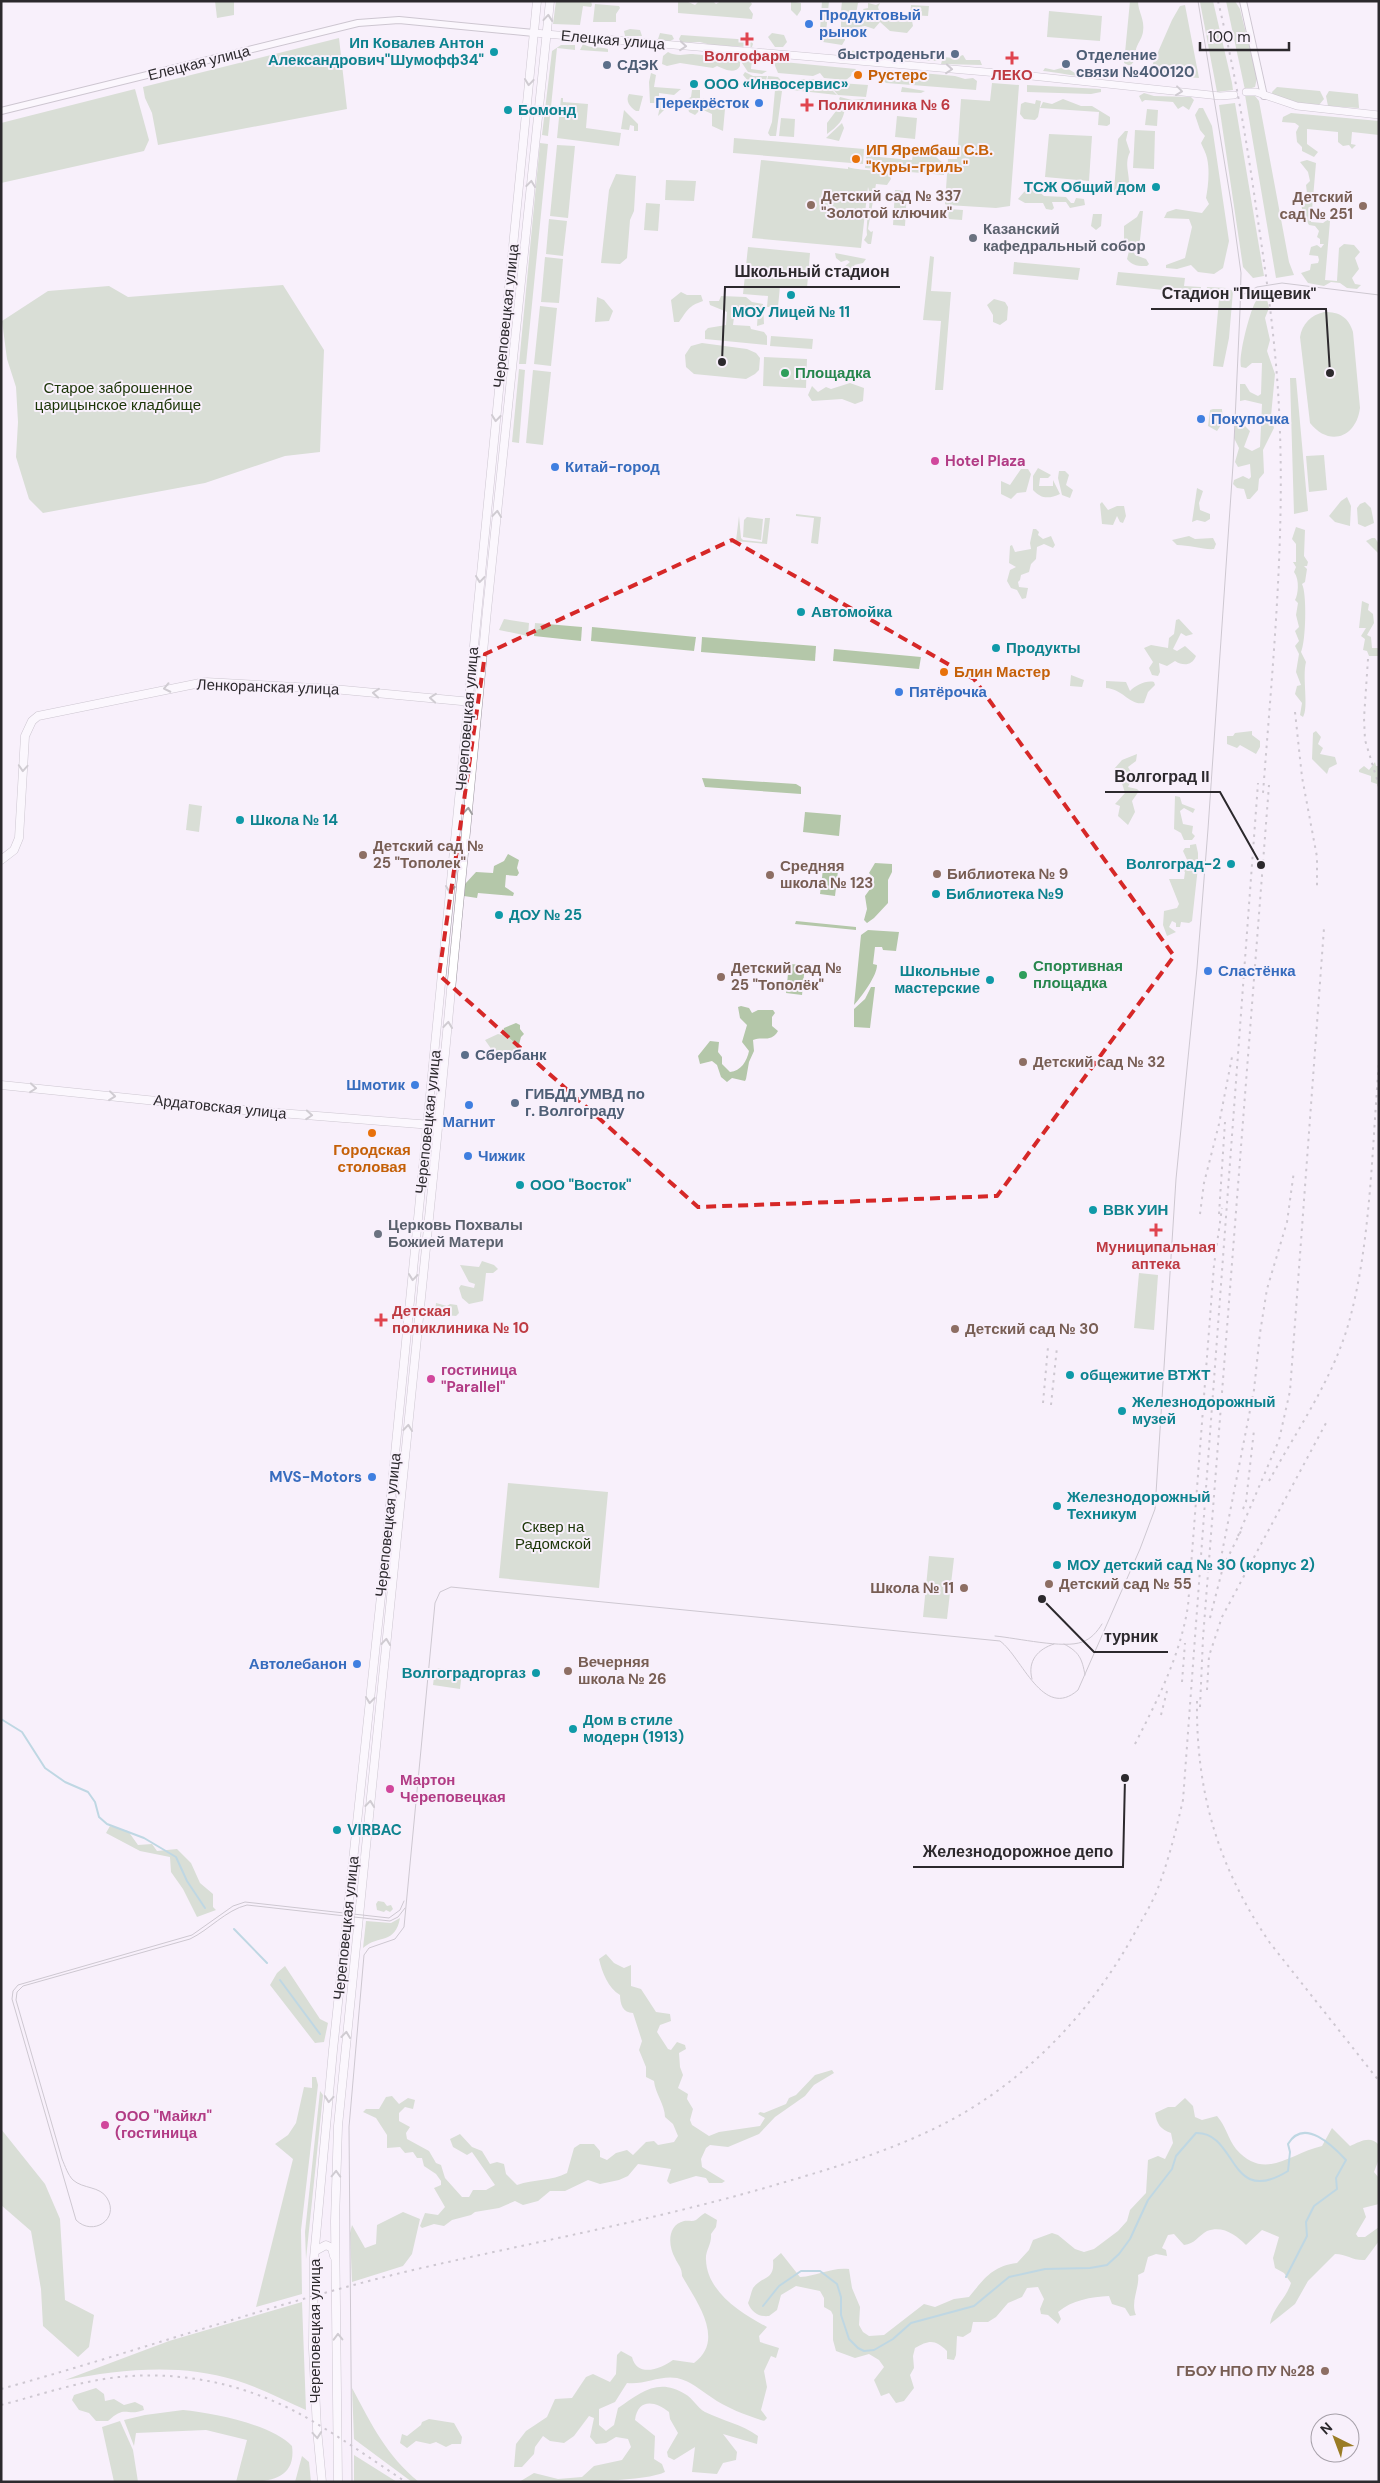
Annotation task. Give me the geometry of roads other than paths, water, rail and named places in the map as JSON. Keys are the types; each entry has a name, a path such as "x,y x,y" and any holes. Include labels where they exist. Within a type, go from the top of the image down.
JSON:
{"highway":[{"name":"Череповецкая улица","path":"322,2482 313,2348 315,2251 428,1124 537,1"},
{"name":"Череповецкая улица","path":"338,2482 335,2221 337,2135 344,2051 550,1"},
{"name":"Ленкоранская улица","path":"1,860 14,850 19,838 25,736 32,721 47,713 205,682 333,689 479,702"},
{"name":"Ардатовская улица","path":"1,1086 254,1111 438,1126"},
{"path":"315,2251 326,2245 332,2248 337,2266"}],"main road":[{"path":"1243,1 1264,96"},
{"name":"Елецкая улица","path":"1,111 358,23 399,20 1130,85 1220,96 1234,95"},
{"path":"1246,92 1256,92 1297,106 1379,114"}],"waterway":[{"path":"1,1719 22,1732 45,1768 65,1782 88,1792 95,1802 99,1817 107,1824 144,1838 176,1857 187,1881 205,1908"},
{"path":"234,1929 267,1963"},
{"path":"280,1980 320,2034"},
{"path":"763,2306 779,2286 801,2271 820,2271 837,2284 841,2297 841,2315 849,2339 864,2351 874,2350 893,2339 911,2323 974,2306 1009,2277 1045,2269 1090,2268 1107,2265 1119,2254 1130,2239 1148,2200 1172,2169 1176,2156 1196,2133 1210,2136 1220,2144 1235,2166 1254,2181 1269,2180 1288,2171 1290,2152 1288,2144 1295,2136 1302,2133 1318,2137 1334,2148 1346,2160 1336,2178 1337,2189 1314,2206 1306,2222 1307,2236 1286,2277"}],"tram line":[{"path":"352,2482 349,2127 364,1955 369,1948 395,1939 404,1927 435,1603 440,1592 451,1587 1000,1641 1034,1683 1044,1692 1054,1698 1066,1697 1078,1690 1140,1549 1155,1509 1176,1179 1197,968 1208,829 1233,465 1240,310 1241,273 1198,1"},
{"path":"1240,300 1242,295 1257,287 1282,283 1379,295"},
{"path":"995,1636 1052,1644 1074,1644 1088,1639 1102,1624"},
{"path":"1032,1679 1031,1667 1035,1657 1043,1649 1054,1644"},
{"path":"1064,1644 1079,1656 1085,1675"},
{"path":"404,1901 400,1910 389,1918 245,1902 233,1906 192,1935 18,1985 13,1991 12,1999 76,2220 83,2225 97,2226 107,2219 110,2213 110,2206 107,2198 100,2191 73,2180 62,2159 16,2000 17,1992 23,1986 190,1939 232,1911 247,1905 390,1921 398,1917 405,1908"}],"railway":[{"path":"1218,1 1245,134 1253,187 1272,324 1279,406 1281,478 1279,568 1263,793"},
{"path":"1368,659 1364,718 1365,740 1379,786"},
{"path":"1295,712 1302,777 1317,857 1317,890"},
{"path":"1,2389 361,2283 730,2198 871,2155 927,2132 961,2115 1022,2072 1076,2019 1120,1958 1156,1893 1169,1855 1183,1800 1258,783"},
{"path":"1200,1707 1203,1638 1269,785"},
{"path":"1238,1536 1279,1440 1290,1391 1324,928"},
{"path":"1200,1214 1204,1183 1219,1124 1232,1057"},
{"path":"1269,1481 1314,1404 1334,1364 1349,1322 1362,1260 1366,1227 1379,1063"},
{"path":"1219,1214 1225,1122"},
{"path":"1219,1568 1254,1390 1267,1289 1287,1222 1294,1171"},
{"path":"1135,1744 1160,1694 1174,1660 1188,1606 1214,1265 1222,1208"},
{"path":"1043,1403 1048,1347"},
{"path":"1051,1405 1057,1347"},
{"path":"1207,1690 1209,1656 1222,1617 1326,1423"},
{"path":"1243,1509 1246,1502 1254,1430"},
{"path":"1210,1618 1223,1567 1242,1529"},
{"path":"1182,1682 1185,1643"},
{"path":"1161,1715 1167,1691"},
{"path":"1197,1701 1198,1735 1206,1798 1224,1857 1237,1886 1252,1915 1270,1943 1379,2081"},
{"path":"1,2405 81,2383 119,2377 146,2375 200,2380 226,2385 276,2402 340,2438 406,2482"}],"place":[{"name":"Продуктовый рынок","path":"809,24"},
{"name":"Волгофарм","path":"747,39"},
{"name":"Ип Ковалев Антон Александрович\"Шумофф34\"","path":"494,52"},
{"name":"быстроденьги","path":"955,54"},
{"name":"ЛЕКО","path":"1012,58"},
{"name":"Отделение связи №400120","path":"1066,64"},
{"name":"СДЭК","path":"607,65"},
{"name":"Рустерс","path":"858,75"},
{"name":"ООО «Инвосервис»","path":"694,84"},
{"name":"Перекрёсток","path":"759,103"},
{"name":"Поликлиника № 6","path":"807,105"},
{"name":"Бомонд","path":"508,110"},
{"name":"ИП Ярембаш С.В. \"Куры-гриль\"","path":"856,159"},
{"name":"ТСЖ Общий дом","path":"1156,187"},
{"name":"Детский сад № 337 \"Золотой ключик\"","path":"811,205"},
{"name":"Детский сад № 251","path":"1363,206"},
{"name":"Казанский кафедральный собор","path":"973,238"},
{"name":"МОУ Лицей № 11","path":"791,295"},
{"name":"Школьный стадион","path":"722,362"},
{"name":"Площадка","path":"785,373"},
{"name":"Стадион \"Пищевик\"","path":"1330,373"},
{"name":"Покупочка","path":"1201,419"},
{"name":"Hotel Plaza","path":"935,461"},
{"name":"Китай-город","path":"555,467"},
{"name":"Автомойка","path":"801,612"},
{"name":"Продукты","path":"996,648"},
{"name":"Блин Мастер","path":"944,672"},
{"name":"Пятёрочка","path":"899,692"},
{"name":"Школа № 14","path":"240,820"},
{"name":"Детский сад № 25 \"Тополек\"","path":"363,855"},
{"name":"Волгоград-2","path":"1231,864"},
{"name":"Волгоград II","path":"1261,865"},
{"name":"Библиотека № 9","path":"937,874"},
{"name":"Средняя школа № 123","path":"770,875"},
{"name":"Библиотека №9","path":"936,894"},
{"name":"ДОУ № 25","path":"499,915"},
{"name":"Сластёнка","path":"1208,971"},
{"name":"Спортивная площадка","path":"1023,975"},
{"name":"Детский сад № 25 \"Тополёк\"","path":"721,977"},
{"name":"Школьные мастерские","path":"990,980"},
{"name":"Сбербанк","path":"465,1055"},
{"name":"Детский сад № 32","path":"1023,1062"},
{"name":"Шмотик","path":"415,1085"},
{"name":"ГИБДД УМВД по г. Волгограду","path":"515,1103"},
{"name":"Магнит","path":"469,1105"},
{"name":"Городская столовая","path":"372,1133"},
{"name":"Чижик","path":"468,1156"},
{"name":"ООО \"Восток\"","path":"520,1185"},
{"name":"ВВК УИН","path":"1093,1210"},
{"name":"Муниципальная аптека","path":"1156,1230"},
{"name":"Церковь Похвалы Божией Матери","path":"378,1234"},
{"name":"Детская поликлиника № 10","path":"381,1320"},
{"name":"Детский сад № 30","path":"955,1329"},
{"name":"общежитие ВТЖТ","path":"1070,1375"},
{"name":"гостиница \"Parallel\"","path":"431,1379"},
{"name":"Железнодорожный музей","path":"1122,1411"},
{"name":"MVS-Motors","path":"372,1477"},
{"name":"Железнодорожный Техникум","path":"1057,1506"},
{"name":"МОУ детский сад № 30 (корпус 2)","path":"1057,1565"},
{"name":"Детский сад № 55","path":"1049,1584"},
{"name":"Школа № 11","path":"964,1588"},
{"name":"турник","path":"1042,1599"},
{"name":"Автолебанон","path":"357,1664"},
{"name":"Вечерняя школа № 26","path":"568,1671"},
{"name":"Волгоградгоргаз","path":"536,1673"},
{"name":"Дом в стиле модерн (1913)","path":"573,1729"},
{"name":"Железнодорожное депо","path":"1125,1778"},
{"name":"Мартон Череповецкая","path":"390,1789"},
{"name":"VIRBAC","path":"337,1830"},
{"name":"ООО \"Майкл\" (гостиница","path":"105,2125"},
{"name":"ГБОУ НПО ПУ №28","path":"1325,2371"}],"park label":[{"name":"Старое заброшенное царицынское кладбище","path":"118,396"},
{"name":"Сквер на Радомской","path":"553,1536"}]}
